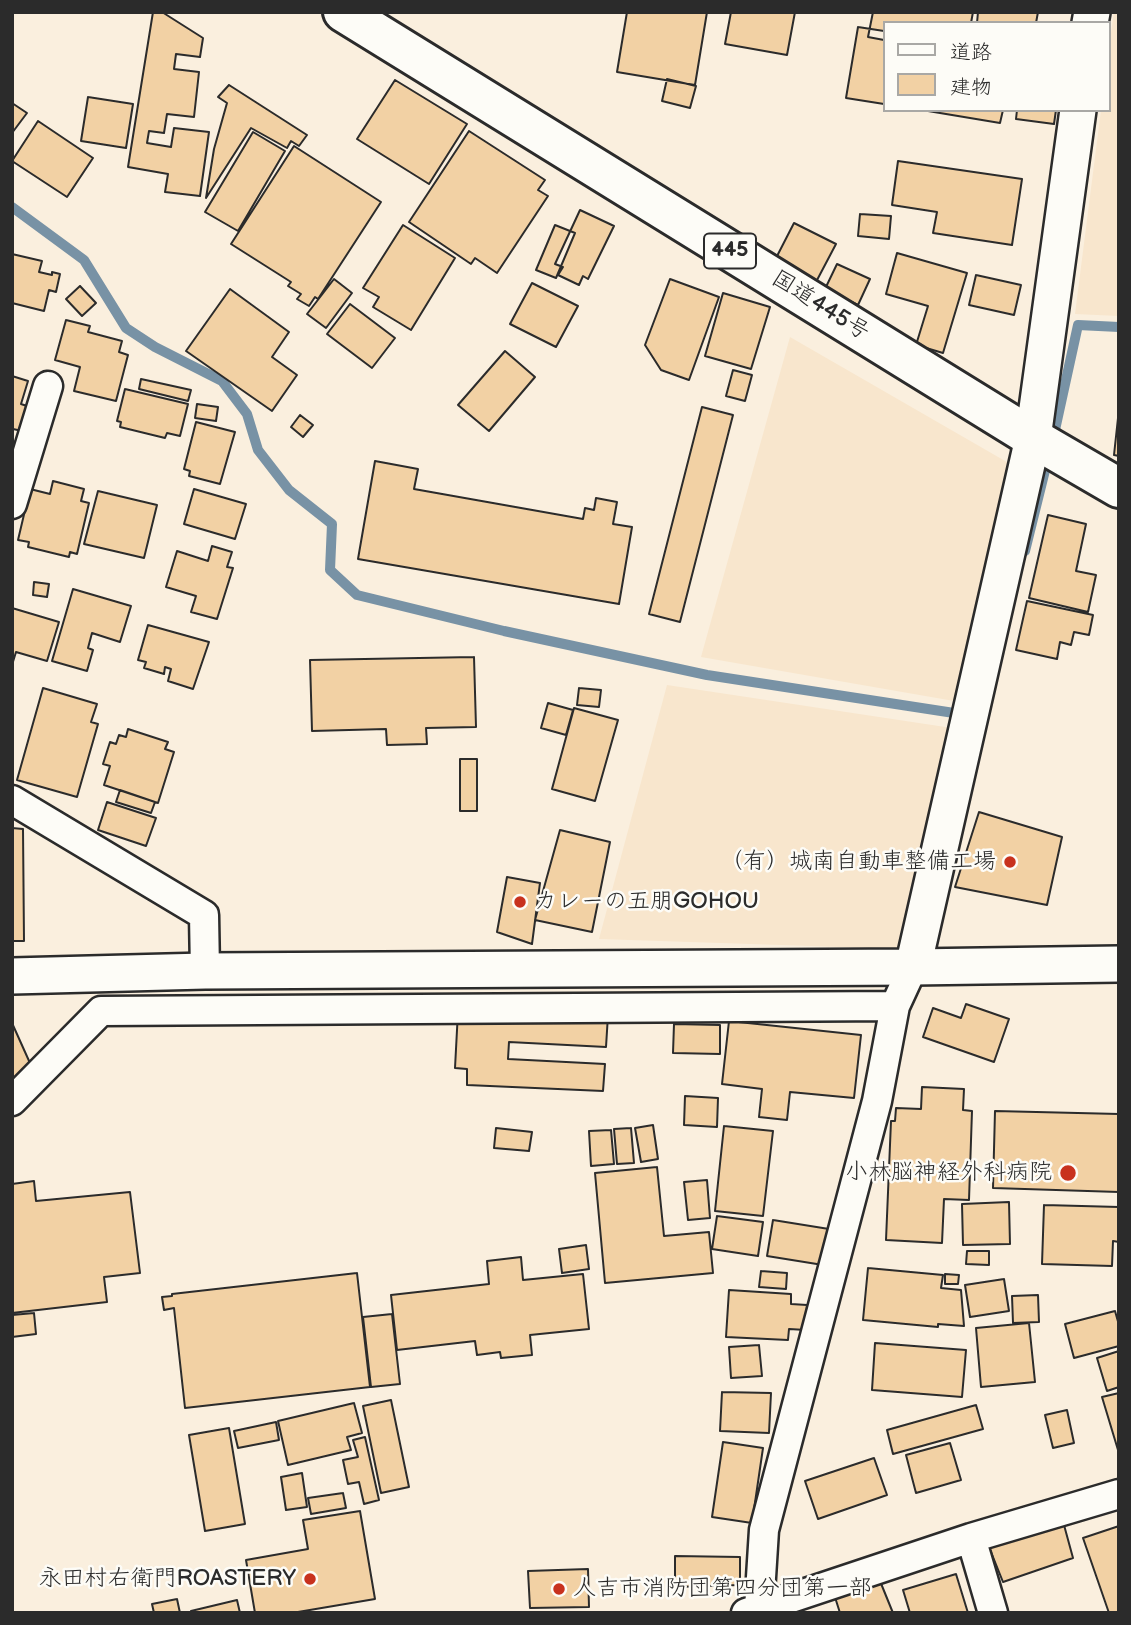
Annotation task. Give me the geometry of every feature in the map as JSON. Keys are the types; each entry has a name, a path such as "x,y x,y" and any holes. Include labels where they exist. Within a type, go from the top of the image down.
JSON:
{"highway":[{"name":"国道445号","path":"343,12 1033,438 1119,488"}],"street":[{"path":"1078,112 1033,438 913,967 895,1006 877,1101 764,1530 752,1611 971,1538 1119,1494"},
{"path":"12,504 48,386"},
{"path":"12,800 204,915 205,971"},
{"path":"12,976 205,971 1119,964"},
{"path":"12,1101 101,1011 895,1006"},
{"path":"971,1538 993,1613"}],"shaded area":[{"path":"1114,12 1119,12 1119,316 1075,314 1101,112 1110,112 1110,40"},
{"path":"790,337 1012,465 954,701 701,657"},
{"path":"667,685 952,728 902,949 599,939"}],"building":[{"path":"153,12 162,12 203,38 200,57 176,54 174,69 199,72 194,117 167,114 164,133 149,131 147,143 171,147 174,128 209,132 200,196 165,192 168,174 128,167"},
{"path":"627,12 707,12 695,85 617,72"},
{"path":"731,12 795,12 787,55 725,44"},
{"path":"873,12 973,12 971,21 883,21 883,40 868,37"},
{"path":"978,12 1038,12 1036,21 977,21"},
{"path":"858,27 883,31 883,104 846,98"},
{"path":"667,79 696,86 690,108 662,101"},
{"path":"395,80 467,124 429,184 357,139"},
{"path":"229,85 307,135 299,146 291,141 287,148 251,128 206,198 214,149 227,103 218,97"},
{"path":"88,97 133,104 126,148 81,141"},
{"path":"12,103 27,113 12,133"},
{"path":"934,112 1003,112 1000,123"},
{"path":"1017,112 1056,112 1054,124 1016,119"},
{"path":"38,121 93,158 67,197 12,161"},
{"path":"469,131 545,180 538,190 548,196 497,273 475,258 471,264 409,222"},
{"path":"253,132 285,151 238,231 205,212"},
{"path":"294,146 381,202 318,299 315,297 309,306 297,299 301,294 288,286 291,282 231,244"},
{"path":"898,161 1022,179 1012,245 933,233 937,212 892,205"},
{"path":"580,210 614,226 588,279 583,276 579,285 558,275 563,267 555,264"},
{"path":"860,214 891,216 889,239 858,236"},
{"path":"794,223 836,244 816,282 775,260"},
{"path":"403,225 455,258 411,330 373,307 379,297 363,288"},
{"path":"555,225 575,233 556,278 536,270"},
{"path":"897,253 967,273 943,353 916,345 928,306 886,294"},
{"path":"12,254 42,261 39,272 60,274 56,292 49,290 44,311 12,303"},
{"path":"837,264 870,279 858,305 825,289"},
{"path":"976,275 1021,285 1014,315 969,305"},
{"path":"334,279 352,293 326,328 307,314"},
{"path":"670,279 719,297 689,380 661,370 645,345"},
{"path":"532,283 578,306 556,347 510,324"},
{"path":"80,286 96,303 82,316 66,299"},
{"path":"230,289 289,332 272,357 297,375 272,411 186,351"},
{"path":"723,293 770,307 751,369 705,356"},
{"path":"350,304 395,338 372,368 327,334"},
{"path":"66,320 90,326 88,332 122,341 119,352 128,355 116,401 74,391 80,367 55,360"},
{"path":"505,351 535,377 489,431 458,405"},
{"path":"733,370 752,375 745,401 726,396"},
{"path":"12,376 28,381 21,404 30,407 22,431 12,431"},
{"path":"141,379 191,390 188,401 139,389"},
{"path":"125,389 188,404 180,436 167,433 165,438 120,427 121,422 117,421"},
{"path":"197,404 218,407 216,421 195,418"},
{"path":"702,407 733,415 680,622 649,614"},
{"path":"300,415 313,425 303,437 291,427"},
{"path":"1119,419 1119,456 1114,455"},
{"path":"196,422 235,432 220,484 189,476 190,471 184,469"},
{"path":"375,461 418,469 414,489 583,519 585,508 594,510 596,498 617,502 613,524 632,527 619,604 358,559"},
{"path":"53,481 84,489 81,501 89,503 77,554 70,552 69,557 28,547 29,542 18,540 30,489 50,494"},
{"path":"194,489 246,504 235,539 184,524"},
{"path":"98,491 157,505 144,558 84,544"},
{"path":"1048,515 1086,524 1076,571 1096,575 1088,612 1029,598"},
{"path":"212,546 232,552 227,567 233,568 217,619 191,612 196,596 166,587 177,551 208,561"},
{"path":"34,582 49,584 47,597 33,595"},
{"path":"73,589 131,606 120,642 92,633 88,648 93,650 87,671 52,661"},
{"path":"1027,601 1093,615 1089,635 1074,632 1071,645 1060,642 1057,659 1016,650"},
{"path":"12,608 59,622 47,661 16,652 12,665"},
{"path":"148,625 209,642 193,689 168,681 171,669 165,667 164,674 144,668 146,662 138,660"},
{"path":"474,657 476,727 426,728 427,744 387,745 386,729 312,731 310,660"},
{"path":"43,688 97,704 91,722 98,724 77,797 17,780"},
{"path":"579,688 601,690 599,707 577,705"},
{"path":"548,703 573,710 566,735 541,728"},
{"path":"574,708 618,720 595,801 552,789"},
{"path":"128,729 168,742 165,749 174,752 158,803 104,785 110,766 103,764 110,742 116,744 119,735 126,737"},
{"path":"460,759 477,759 477,811 460,811"},
{"path":"120,790 155,802 151,813 116,802"},
{"path":"107,802 156,818 146,846 98,830"},
{"name":"（有）城南自動車整備工場","path":"979,812 1062,837 1047,905 955,887"},
{"path":"12,828 23,829 24,941 12,941"},
{"path":"560,830 610,842 592,932 535,920"},
{"name":"カレーの五朋GOHOU","path":"507,877 540,883 532,944 497,932"},
{"path":"966,1004 1009,1019 994,1062 923,1037 933,1008 961,1018"},
{"path":"458,1011 608,1015 606,1047 509,1042 508,1059 605,1064 603,1091 467,1085 467,1069 455,1068"},
{"path":"729,1021 861,1035 854,1098 790,1092 787,1120 759,1117 762,1089 722,1084"},
{"path":"12,1023 34,1072 12,1082"},
{"path":"674,1024 720,1025 720,1054 673,1053"},
{"path":"922,1087 964,1089 963,1110 972,1111 969,1200 944,1199 942,1243 886,1240 891,1121 895,1121 896,1108 921,1109"},
{"path":"685,1096 718,1098 717,1127 684,1125"},
{"path":"995,1111 1119,1114 1119,1192 993,1188"},
{"path":"653,1125 658,1159 641,1162 635,1128"},
{"path":"724,1126 773,1131 763,1216 715,1211"},
{"path":"496,1128 532,1132 529,1151 494,1148"},
{"path":"631,1128 634,1163 617,1164 614,1129"},
{"path":"611,1130 614,1164 591,1166 589,1131"},
{"path":"657,1167 664,1236 709,1232 713,1273 605,1283 595,1173"},
{"path":"707,1180 710,1218 688,1220 684,1182"},
{"path":"34,1181 36,1201 130,1192 140,1273 104,1277 107,1302 12,1313 12,1184"},
{"path":"1009,1202 1010,1244 963,1245 962,1204"},
{"path":"1044,1205 1119,1207 1119,1242 1113,1241 1112,1266 1042,1264"},
{"path":"717,1216 763,1222 758,1256 712,1249"},
{"path":"773,1220 829,1229 823,1265 767,1256"},
{"path":"586,1245 589,1269 562,1273 559,1249"},
{"path":"967,1251 989,1251 989,1265 966,1264"},
{"path":"521,1257 523,1280 583,1274 589,1329 530,1335 532,1355 501,1358 500,1352 477,1355 475,1341 397,1350 391,1295 489,1284 487,1261"},
{"path":"868,1268 943,1275 941,1288 961,1290 964,1326 938,1324 938,1327 863,1320"},
{"path":"761,1271 787,1273 786,1289 759,1287"},
{"path":"357,1273 370,1387 185,1408 174,1308 164,1310 162,1297"},
{"path":"945,1274 959,1275 958,1284 945,1284"},
{"path":"1004,1279 1009,1311 970,1317 965,1285"},
{"path":"729,1290 791,1294 791,1304 807,1305 806,1330 789,1329 788,1340 726,1337"},
{"path":"1038,1295 1039,1322 1013,1323 1012,1296"},
{"path":"1115,1311 1119,1325 1119,1346 1074,1358 1065,1324"},
{"path":"34,1313 36,1334 12,1337 12,1315"},
{"path":"392,1314 400,1384 371,1387 363,1317"},
{"path":"1029,1323 1035,1382 981,1387 976,1328"},
{"path":"875,1343 966,1350 962,1397 872,1390"},
{"path":"759,1345 762,1376 731,1378 729,1347"},
{"path":"1119,1351 1119,1387 1107,1391 1097,1358"},
{"path":"722,1392 771,1393 769,1433 720,1431"},
{"path":"1119,1393 1119,1449 1118,1450 1102,1397"},
{"path":"391,1400 409,1487 381,1493 363,1406"},
{"path":"354,1403 362,1433 347,1437 351,1450 288,1465 278,1421"},
{"path":"976,1405 983,1429 893,1454 887,1430"},
{"path":"1067,1410 1074,1443 1053,1448 1045,1415"},
{"path":"276,1422 279,1440 238,1448 234,1431"},
{"path":"229,1428 245,1524 205,1531 189,1435"},
{"path":"365,1437 379,1500 364,1504 359,1482 348,1484 343,1460 358,1457 353,1440"},
{"path":"723,1442 763,1448 752,1523 712,1517"},
{"path":"950,1443 961,1480 916,1493 906,1455"},
{"path":"874,1458 887,1495 818,1519 805,1481"},
{"path":"302,1473 307,1507 286,1510 281,1477"},
{"path":"343,1493 346,1508 311,1514 308,1498"},
{"name":"永田村右衛門ROASTERY","path":"360,1511 375,1599 292,1613 255,1613 246,1560 308,1549 303,1520"},
{"path":"1064,1525 1073,1558 1003,1582 989,1547"},
{"path":"1119,1526 1119,1613 1109,1613 1083,1538"},
{"path":"675,1556 740,1557 740,1585 675,1587"},
{"name":"人吉市消防団第四分団第一部","path":"588,1569 589,1607 530,1608 528,1571"},
{"path":"956,1574 968,1613 910,1613 903,1590"},
{"path":"880,1581 893,1613 840,1613 834,1594"},
{"path":"177,1599 180,1613 154,1613 152,1604"},
{"path":"237,1600 240,1613 191,1613 191,1611"}],"waterway":[{"path":"12,207 84,260 126,328 155,347 222,381 247,414 258,450 289,490 332,524 330,570 357,595 504,631 707,675 967,715"},
{"path":"1025,551 1078,325 1119,327"}],"place":[{"name":"（有）城南自動車整備工場","path":"1010,862"},
{"name":"カレーの五朋GOHOU","path":"520,902"},
{"name":"小林脳神経外科病院","path":"1068,1173"},
{"name":"永田村右衛門ROASTERY","path":"310,1579"},
{"name":"人吉市消防団第四分団第一部","path":"559,1589"}]}
